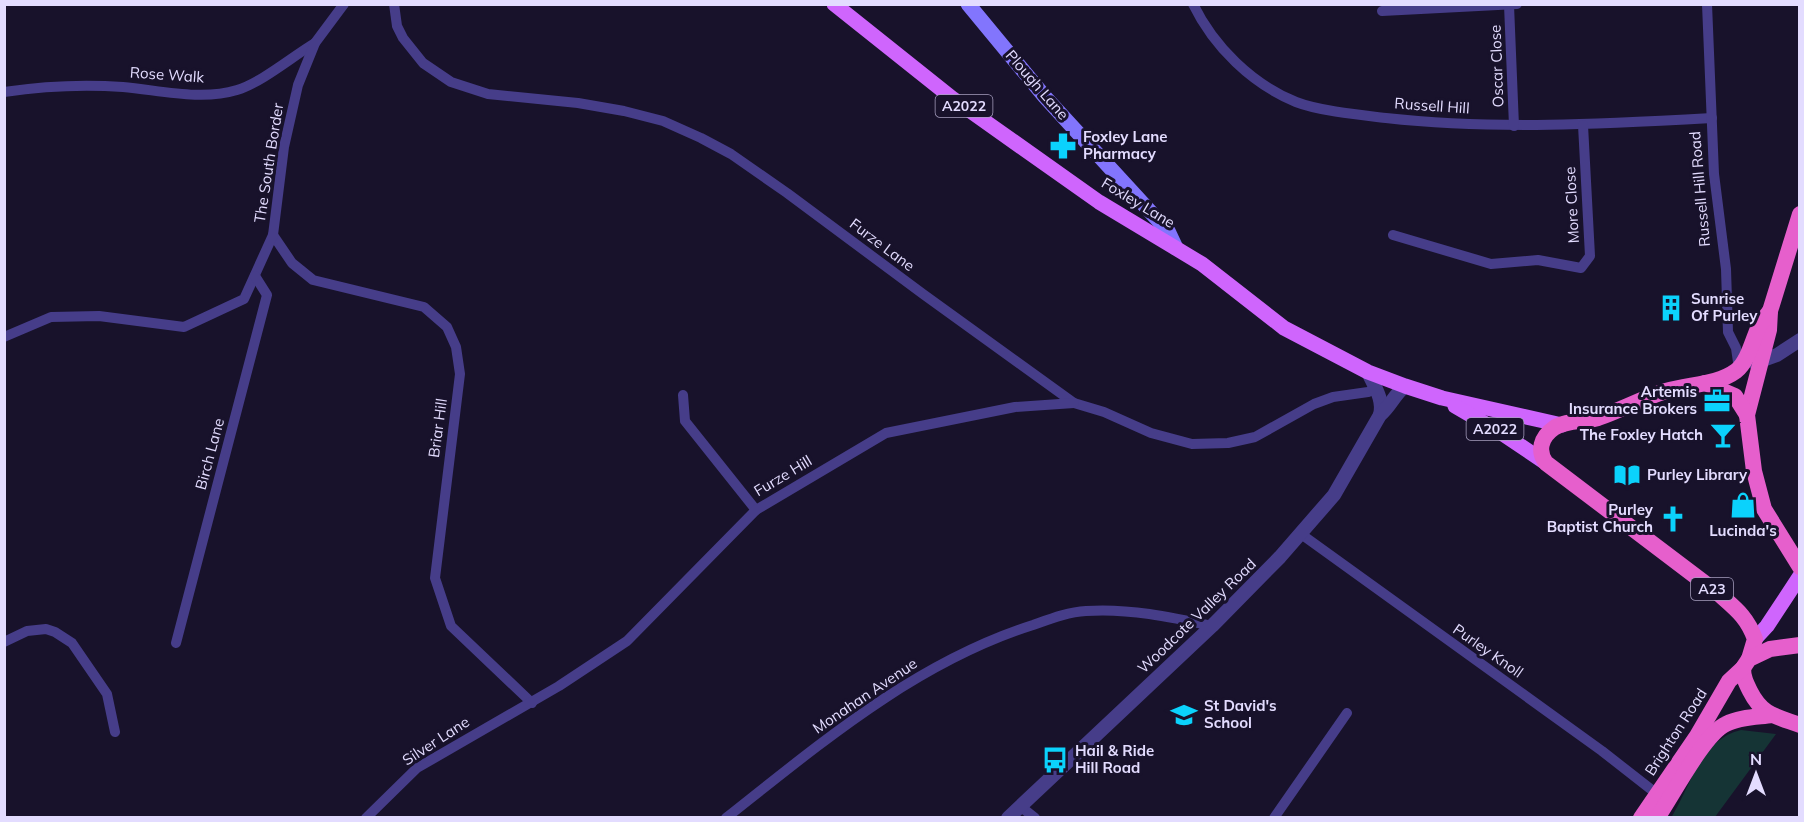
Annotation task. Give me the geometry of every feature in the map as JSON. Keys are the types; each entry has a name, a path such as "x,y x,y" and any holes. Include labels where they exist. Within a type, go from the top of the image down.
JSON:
{"highway":[{"path":"1800,214 1770,311 1769,330 1747,414 1754,471 1764,509 1800,567"},
{"path":"1546,463 1540,454 1541,444 1554,428 1597,418 1667,390 1706,383 1739,369 1751,348 1759,325 1770,311"},
{"path":"1706,383 1735,396 1747,414"},
{"name":"A23","path":"1546,463 1719,594 1747,619 1755,639"},
{"path":"1755,639 1746,663 1744,678 1753,698 1764,711 1800,725"},
{"path":"1746,663 1770,649 1800,645"},
{"name":"Brighton Road","path":"1641,818 1697,736 1729,681 1746,663"},
{"name":"Brighton Road","path":"1657,818 1705,744 1719,727 1729,722 1772,715"}],"main road":[{"name":"Foxley Lane","path":"834,4 981,118 1098,202 1228,282 1284,328 1368,372 1442,398"},
{"name":"Plough Lane","path":"968,4 1045,97 1168,231 1176,248"},
{"name":"A2022","path":"1442,398 1562,425"},
{"name":"A2022","path":"1442,398 1503,434 1546,463"},
{"path":"1755,639 1767,626 1800,576"}],"street":[{"name":"The South Border","path":"4,337 51,317 99,316 184,327 244,299 273,235 284,147 298,85 315,43 344,4"},
{"name":"Furze Lane","path":"394,4 397,26 408,45 423,63 452,82 488,94 578,103 645,116 679,128 730,154 1074,403 1104,412 1172,440 1211,445 1255,437 1314,404 1333,397 1376,389"},
{"name":"Russell Hill","path":"1193,4 1230,56 1261,84 1298,103 1353,114 1409,121 1514,126 1712,118"},
{"name":"Oscar Close","path":"1382,11 1517,4"},
{"name":"Russell Hill Road","path":"1707,4 1714,174 1726,268 1728,332 1736,348 1739,369"},
{"name":"Oscar Close","path":"1509,5 1514,126"},
{"name":"Rose Walk","path":"4,92 73,85 123,87 172,93 217,93 237,90 315,43"},
{"name":"More Close","path":"1394,235 1491,264 1538,260 1581,268 1590,256 1583,124"},
{"name":"Briar Hill","path":"273,235 292,263 313,280 424,308 447,327 456,347 460,374 435,578 451,626 532,703"},
{"name":"Birch Lane","path":"176,643 267,294 255,276"},
{"path":"1769,330 1783,341 1798,341"},
{"path":"1739,369 1777,355 1798,341"},
{"path":"1368,372 1382,404 1380,415"},
{"name":"Woodcote Valley Road","path":"1008,818 1212,626 1301,534 1334,495 1380,415 1386,410 1394,396 1405,386"},
{"path":"683,395 685,421 756,510"},
{"name":"Furze Hill","path":"532,703 627,641 756,510 886,433 1015,407 1074,403"},
{"name":"Purley Knoll","path":"1301,534 1602,751 1657,794"},
{"name":"Monahan Avenue","path":"726,818 827,739 901,687 956,656 999,637 1083,611 1135,612 1212,626"},
{"path":"4,642 27,631 46,629 72,643 107,694 115,732"},
{"name":"Silver Lane","path":"366,818 417,768 496,721 532,703"},
{"path":"1274,818 1347,713"},
{"path":"1020,806 1035,818"}],"green space":[{"path":"1741,730 1776,734 1715,817 1671,818 1706,754 1727,735"}],"place":[{"name":"Foxley Lane Pharmacy","path":"1063,146"},
{"name":"Sunrise Of Purley","path":"1671,308"},
{"name":"Artemis Insurance Brokers","path":"1717,401"},
{"name":"The Foxley Hatch","path":"1723,435"},
{"name":"Purley Library","path":"1627,475"},
{"name":"Lucinda's","path":"1743,505"},
{"name":"Purley Baptist Church","path":"1673,519"},
{"name":"St David's School","path":"1184,715"},
{"name":"Hail & Ride Hill Road","path":"1055,760"}]}
